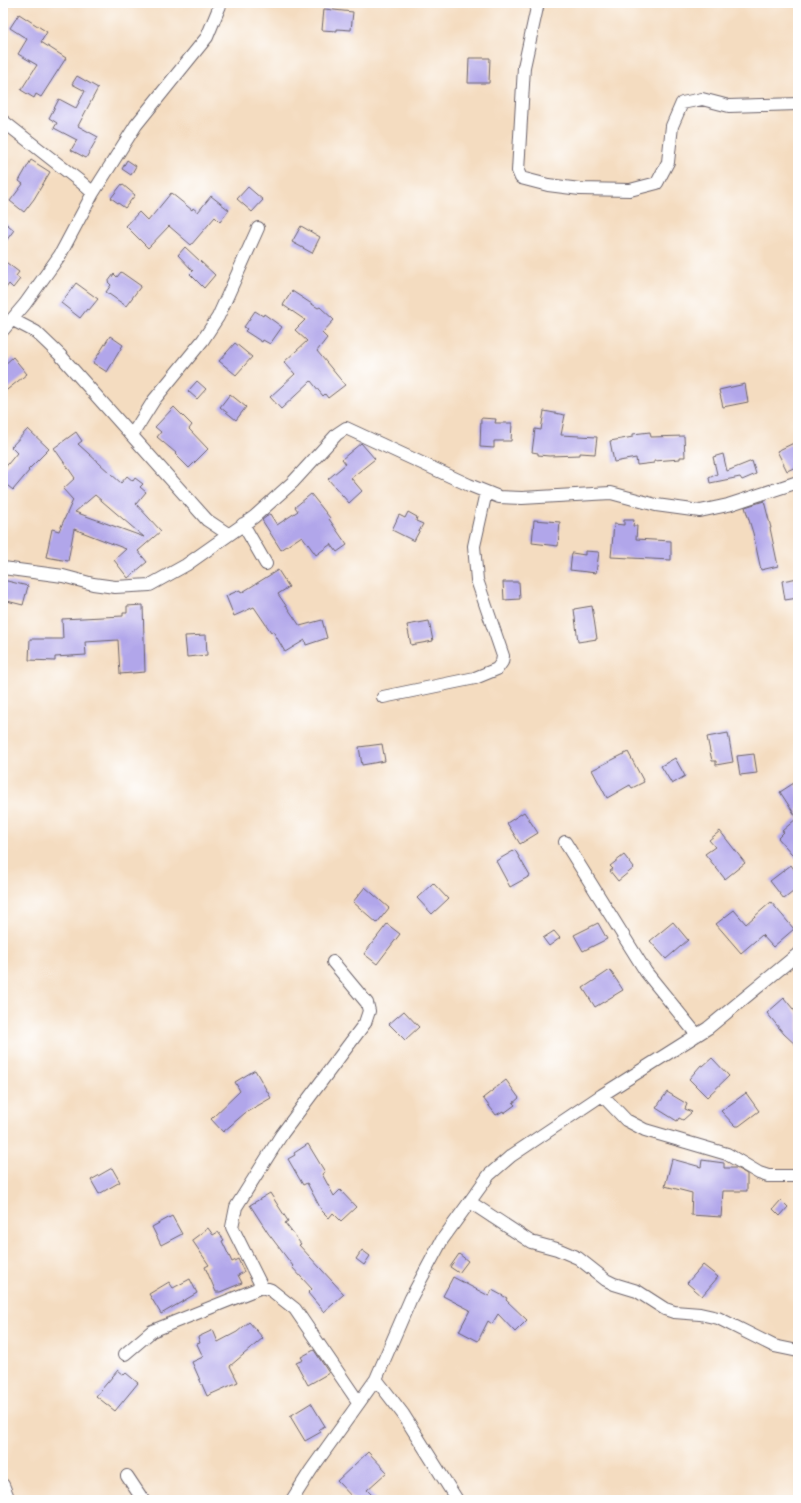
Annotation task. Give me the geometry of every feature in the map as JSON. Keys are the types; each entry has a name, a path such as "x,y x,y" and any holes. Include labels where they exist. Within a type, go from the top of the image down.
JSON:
{"street":[{"path":"3,330 13,320 60,255 93,193 136,125 207,36 221,3"},
{"path":"538,3 524,67 518,171 521,178 580,189 630,190 657,183 668,162 672,126 682,102 702,99 729,106 798,104"},
{"path":"3,122 93,193"},
{"path":"132,435 154,400 203,340 218,317 258,228"},
{"path":"13,320 36,332 60,355 207,520 228,534"},
{"path":"3,568 63,576 93,584 115,587 150,585 186,565 254,517 293,482 337,434 346,428 469,486 499,497 522,498 611,493 656,506 700,511 728,505 798,482"},
{"path":"383,697 475,678 497,669 502,662 503,656 477,580 474,546 486,492"},
{"path":"243,524 266,564"},
{"path":"565,842 646,972 697,1035"},
{"path":"292,1500 376,1379 412,1298 439,1246 490,1175 511,1156 602,1095 708,1028 798,954"},
{"path":"262,1287 232,1227 236,1207 282,1134 365,1023 369,1011 367,1003 332,962"},
{"path":"602,1095 626,1120 645,1130 727,1154 759,1173 768,1176 798,1176"},
{"path":"470,1202 532,1242 557,1249 578,1258 606,1280 636,1291 665,1309 674,1312 700,1314 718,1318 774,1346 798,1351"},
{"path":"125,1354 152,1331 262,1287 271,1290 295,1309 359,1403"},
{"path":"376,1379 403,1414 457,1500"},
{"path":"127,1476 143,1500"},
{"path":"3,1485 9,1500"}],"building":[{"path":"324,9 353,12 351,30 322,30"},
{"path":"19,14 47,32 41,42 66,58 41,97 36,94 34,98 21,90 37,65 18,54 27,39 10,28"},
{"path":"469,58 490,58 489,83 468,83"},
{"path":"77,76 98,88 78,126 98,137 86,158 71,150 77,140 54,128 57,123 49,118 59,99 76,108 85,91 72,84"},
{"path":"31,160 50,172 34,199 24,212 10,201 23,184 19,181"},
{"path":"127,160 136,166 131,175 122,169"},
{"path":"122,184 135,195 125,208 111,198"},
{"path":"248,187 263,200 252,212 237,199"},
{"path":"171,193 192,210 193,208 198,212 211,196 229,210 220,222 215,217 191,245 169,226 148,248 126,226 139,212 148,221"},
{"path":"3,221 14,230 3,245"},
{"path":"301,226 320,237 312,253 292,242"},
{"path":"185,247 215,275 204,288 190,274 193,271 178,255"},
{"path":"3,260 19,272 16,276 20,279 13,288 9,284 3,292"},
{"path":"121,272 141,286 126,306 106,292 111,285 108,282 114,274 117,277"},
{"path":"76,283 98,299 80,318 61,303"},
{"path":"292,291 318,308 320,307 334,320 322,333 327,338 317,351 345,385 328,398 325,394 323,396 311,381 281,409 270,397 295,374 284,362 307,341 295,330 305,320 283,305"},
{"path":"255,311 263,316 264,314 282,327 270,344 263,340 262,342 245,331 247,329 244,327"},
{"path":"110,336 123,345 107,372 93,363"},
{"path":"235,343 252,357 236,375 219,361"},
{"path":"13,357 27,374 3,393 3,366"},
{"path":"197,381 206,389 197,399 188,391"},
{"path":"745,384 748,402 723,407 719,390"},
{"path":"230,394 246,407 236,420 220,407"},
{"path":"174,407 192,425 189,429 208,449 189,468 175,454 176,453 157,437 161,432 155,427"},
{"path":"544,411 565,415 561,435 597,437 595,454 580,453 580,455 549,456 538,455 538,453 532,452 535,429 541,430"},
{"path":"481,418 496,419 495,423 512,423 511,441 494,441 494,448 480,447"},
{"path":"28,429 49,449 28,470 29,471 13,490 3,482 3,470 17,453 11,447"},
{"path":"76,432 82,441 78,444 121,483 127,476 133,481 135,478 143,484 140,487 146,492 136,504 161,531 138,551 147,562 128,578 114,560 126,549 74,529 68,561 46,557 52,529 59,531 73,500 63,489 75,478 54,448","holes":["95,495 144,537 75,512"]},
{"path":"650,432 651,437 684,436 685,457 637,465 636,458 614,462 610,441 633,437 633,434"},
{"path":"798,441 798,466 787,471 777,451"},
{"path":"361,443 375,459 351,478 362,491 349,503 328,479 346,464 342,459"},
{"path":"723,454 727,471 752,461 756,474 742,480 740,477 710,483 709,478 717,474 713,457"},
{"path":"311,494 330,518 329,519 347,545 337,552 331,544 316,555 302,536 281,550 262,520 270,514 277,525 298,511 295,507"},
{"path":"764,501 778,566 761,570 753,533 745,507"},
{"path":"408,512 417,517 416,521 423,524 414,541 392,530 399,515 405,518"},
{"path":"534,520 560,522 558,546 532,543"},
{"path":"624,520 634,520 633,526 637,526 636,539 671,541 671,560 611,557 614,524 624,525"},
{"path":"585,551 599,552 596,573 570,570 572,553 585,555"},
{"path":"278,570 289,587 278,594 300,626 322,620 327,638 306,645 305,640 285,652 273,631 271,632 254,607 234,616 226,596 240,590 241,593"},
{"path":"798,578 798,598 785,600 782,581"},
{"path":"3,580 28,586 23,605 3,600"},
{"path":"503,582 519,582 520,599 504,600"},
{"path":"143,605 145,672 120,674 118,640 85,642 86,655 55,657 55,661 29,660 30,639 63,639 62,619 123,616 123,613 127,613 127,606"},
{"path":"592,606 597,639 578,642 574,609"},
{"path":"429,621 433,641 411,645 407,625"},
{"path":"206,635 207,655 187,657 185,636"},
{"path":"728,733 733,762 716,765 716,761 712,761 707,737"},
{"path":"382,744 385,761 362,765 359,747"},
{"path":"628,752 644,782 632,788 630,785 607,798 592,770"},
{"path":"754,754 757,773 740,775 737,756"},
{"path":"675,758 685,776 672,784 661,766"},
{"path":"794,783 798,789 798,861 778,838 784,832 782,831 797,818 780,792"},
{"path":"524,812 538,833 520,844 507,823"},
{"path":"720,831 745,863 725,879 705,854 715,847 709,840"},
{"path":"515,850 530,876 510,887 496,861"},
{"path":"624,855 634,868 618,881 610,871 613,869 610,866"},
{"path":"791,865 798,875 798,888 784,899 770,881"},
{"path":"433,883 448,899 432,914 417,898"},
{"path":"365,887 389,908 377,923 353,902"},
{"path":"771,902 794,929 773,947 762,935 741,953 716,924 734,910 746,924"},
{"path":"673,922 688,940 666,959 650,941"},
{"path":"598,923 607,939 583,951 574,935"},
{"path":"387,924 400,934 377,964 364,954"},
{"path":"554,931 560,938 549,946 543,938"},
{"path":"610,970 623,990 595,1007 583,988"},
{"path":"784,998 798,1015 798,1047 784,1034 767,1013"},
{"path":"404,1011 419,1027 405,1040 389,1024"},
{"path":"712,1058 729,1076 707,1097 689,1079 701,1065 703,1066"},
{"path":"255,1070 271,1098 245,1113 223,1132 211,1119 240,1091 235,1082"},
{"path":"506,1080 519,1098 513,1103 515,1105 504,1113 503,1111 496,1115 483,1098"},
{"path":"667,1092 687,1104 685,1109 692,1112 683,1120 679,1118 677,1121 656,1108"},
{"path":"746,1093 759,1111 739,1126 735,1126 721,1111"},
{"path":"308,1144 325,1172 322,1174 334,1196 340,1190 356,1207 341,1221 333,1213 329,1218 322,1211 307,1183 303,1185 288,1159"},
{"path":"672,1159 701,1167 702,1160 724,1163 724,1168 736,1168 747,1174 747,1191 723,1191 721,1217 691,1215 692,1193 665,1186"},
{"path":"112,1168 120,1182 99,1194 91,1180"},
{"path":"270,1193 288,1221 285,1223 301,1244 299,1245 344,1294 324,1312 308,1293 312,1289 292,1267 293,1266 268,1233 250,1205"},
{"path":"781,1200 788,1207 780,1216 773,1209"},
{"path":"172,1216 182,1234 161,1245 152,1227"},
{"path":"208,1228 213,1235 218,1232 224,1240 222,1241 232,1262 238,1259 244,1272 238,1275 242,1283 220,1292 216,1292 205,1267 209,1265 192,1240"},
{"path":"362,1250 370,1256 364,1265 356,1259"},
{"path":"459,1254 468,1261 459,1273 450,1267"},
{"path":"703,1265 718,1277 702,1296 687,1283"},
{"path":"453,1277 489,1296 492,1290 507,1298 506,1300 527,1320 515,1332 498,1314 492,1324 488,1321 478,1341 459,1331 470,1310 443,1296"},
{"path":"190,1279 197,1293 161,1314 149,1294 169,1282 173,1288"},
{"path":"249,1322 263,1338 230,1366 238,1382 207,1396 192,1362 203,1357 197,1344 200,1343 198,1337 213,1330 218,1342 237,1332"},
{"path":"314,1350 329,1373 308,1385 296,1363 303,1360 301,1357"},
{"path":"118,1370 124,1375 126,1373 138,1383 115,1411 96,1396"},
{"path":"311,1403 325,1426 319,1429 321,1432 305,1441 290,1416"},
{"path":"368,1452 387,1472 367,1490 377,1500 355,1500 337,1481"}]}
